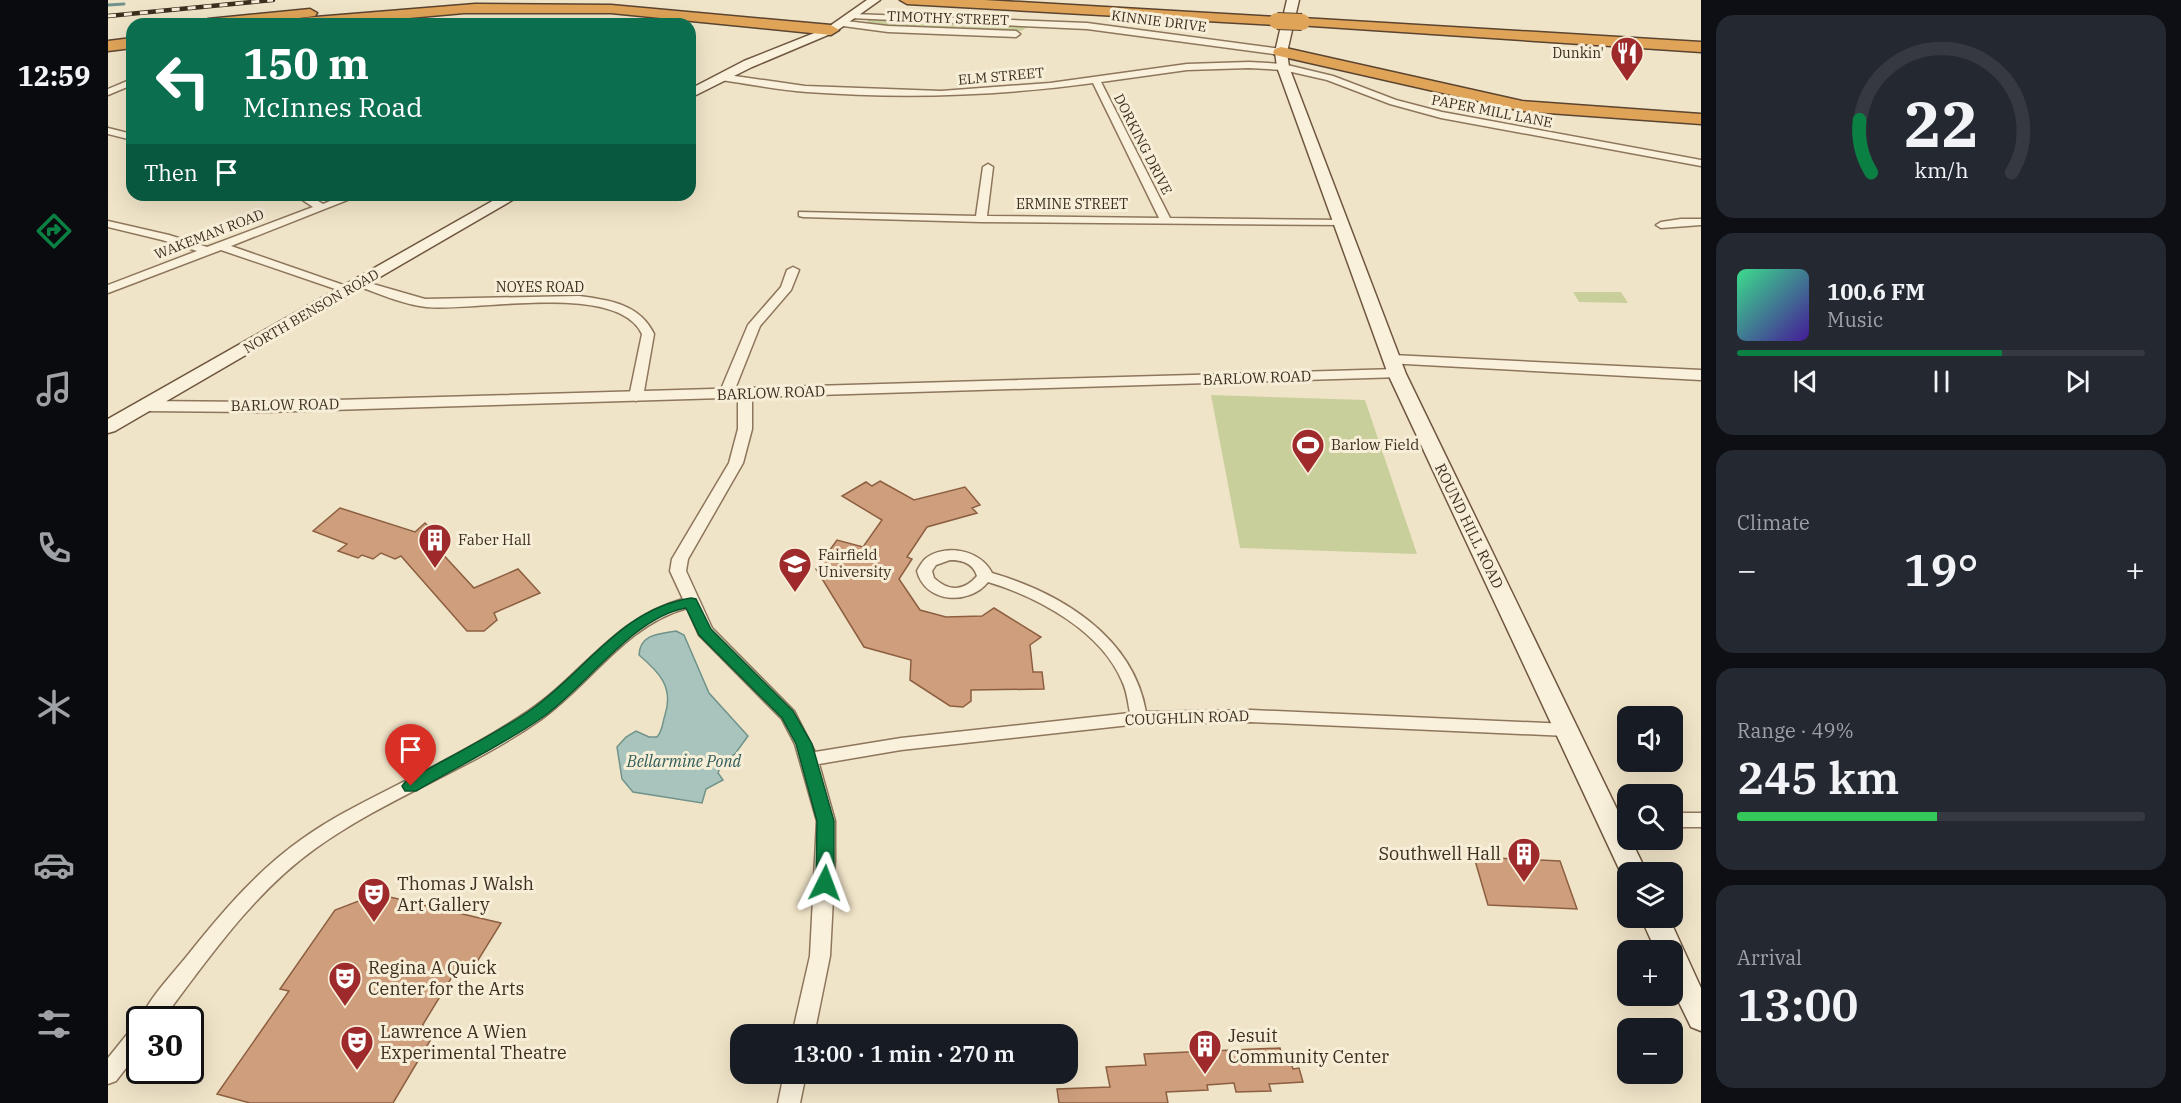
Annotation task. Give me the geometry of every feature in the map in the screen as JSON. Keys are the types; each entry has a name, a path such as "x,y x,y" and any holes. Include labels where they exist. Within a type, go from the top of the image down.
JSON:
{"highway":[{"path":"267,18 396,5 644,0"},
{"path":"907,0 1063,8 1291,15 1701,38"},
{"path":"1092,0 1701,47"},
{"path":"1109,0 1291,15 1336,33"},
{"path":"339,18 458,3 611,9 837,27"},
{"path":"108,37 126,34"},
{"path":"108,46 126,44"},
{"path":"1282,59 1522,106 1701,119"}],"main road":[{"path":"696,91 721,77 837,27 874,0"},
{"path":"1282,59 1291,15"},
{"name":"ROUND HILL ROAD","path":"1282,59 1394,367 1567,730 1617,818"},
{"name":"NORTH BENSON ROAD","path":"108,427 504,201"},
{"path":"1683,980 1701,1018"}],"street":[{"name":"KINNIE DRIVE","path":"853,16 1079,25 1282,59"},
{"name":"TIMOTHY STREET","path":"837,27 1017,34"},
{"name":"ELM STREET","path":"721,77 805,89 974,93 1096,80 1187,67 1249,65 1282,59"},
{"name":"PAPER MILL LANE","path":"1282,59 1393,102 1441,116 1701,163"},
{"name":"DORKING DRIVE","path":"1096,80 1166,219"},
{"path":"108,92 126,84"},
{"path":"108,131 126,136"},
{"path":"981,219 988,167"},
{"path":"310,201 321,207"},
{"name":"WAKEMAN ROAD","path":"108,289 338,201"},
{"name":"ERMINE STREET","path":"803,214 981,219 1166,219 1341,223"},
{"path":"1662,225 1701,222"},
{"path":"108,224 165,237 207,250"},
{"name":"NOYES ROAD","path":"220,246 353,287 423,303 562,300 596,302 622,309 639,319 648,334 636,397"},
{"path":"726,394 754,326 787,288 793,270"},
{"name":"BARLOW ROAD","path":"144,406 266,407 745,394 1394,367 1701,375"},
{"path":"745,394 745,429 736,464 680,559 678,571 705,631 788,715 804,744 809,759 826,821 826,860 820,956 805,1024"},
{"path":"985,576 1009,582 1037,596 1074,617 1093,632 1122,666 1131,681 1139,718"},
{"path":"161,1006 225,923 254,891 307,845 361,811 427,778 537,714 634,626 673,605 691,602"},
{"name":"COUGHLIN ROAD","path":"809,759 901,744 1139,718 1251,716 1567,730"},
{"path":"1683,820 1701,820"},
{"path":"108,1074 126,1051"},
{"path":"789,1103 793,1084"}],"green space":[{"path":"868,19 1031,25 1021,31 893,27 867,24"},
{"path":"1573,292 1621,292 1628,303 1579,302"},
{"name":"Barlow Field","path":"1211,395 1365,400 1417,554 1240,548"}],"water":[{"name":"Bellarmine Pond","path":"676,631 684,635 709,693 748,736 735,754 722,762 718,773 723,780 706,789 702,803 633,792 622,779 617,747 626,737 636,731 649,737 657,737 660,732 668,696 663,681 639,655 640,648 652,636"}],"building":[{"path":"880,481 914,500 965,487 980,505 972,508 977,513 927,527 907,557 912,559 899,579 920,610 946,617 982,616 994,608 1041,637 1030,645 1033,672 1042,672 1044,689 971,690 971,701 963,707 950,706 910,680 911,660 864,647 816,569 837,540 863,547 882,520 842,496 866,482 872,486"},
{"name":"Faber Hall","path":"340,508 415,532 425,523 446,544 437,548 474,588 518,569 540,593 494,613 497,620 484,631 467,631 401,556 395,559 381,553 373,559 362,555 358,558 338,551 347,544 313,531"},
{"name":"Southwell Hall","path":"1474,857 1560,861 1577,909 1488,905"},
{"path":"377,894 501,923 472,970 458,967 422,1026 437,1029 393,1103 250,1103 217,1094 289,991 280,989 335,910"},
{"name":"Jesuit Community Center","path":"1280,1048 1283,1061 1290,1060 1293,1069 1299,1068 1303,1082 1269,1084 1271,1091 1236,1092 1234,1083 1207,1085 1208,1090 1166,1092 1168,1103 1059,1103 1057,1089 1110,1087 1106,1067 1146,1065 1144,1054"}],"waterway":[{"path":"108,5 124,4"}],"railway":[{"path":"108,16 273,0"}],"place":[{"name":"Dunkin'","path":"1627,82"},
{"name":"Barlow Field","path":"1308,474"},
{"name":"Faber Hall","path":"435,569"},
{"name":"Fairfield University","path":"795,593"},
{"name":"Southwell Hall","path":"1524,883"},
{"name":"Thomas J Walsh Art Gallery","path":"374,923"},
{"name":"Regina A Quick Center for the Arts","path":"345,1007"},
{"name":"Lawrence A Wien Experimental Theatre","path":"357,1071"},
{"name":"Jesuit Community Center","path":"1205,1075"}],"route":[{"path":"411,786 537,714 634,626 673,605 691,602 705,631 788,715 804,744 826,821 825,883"}]}
